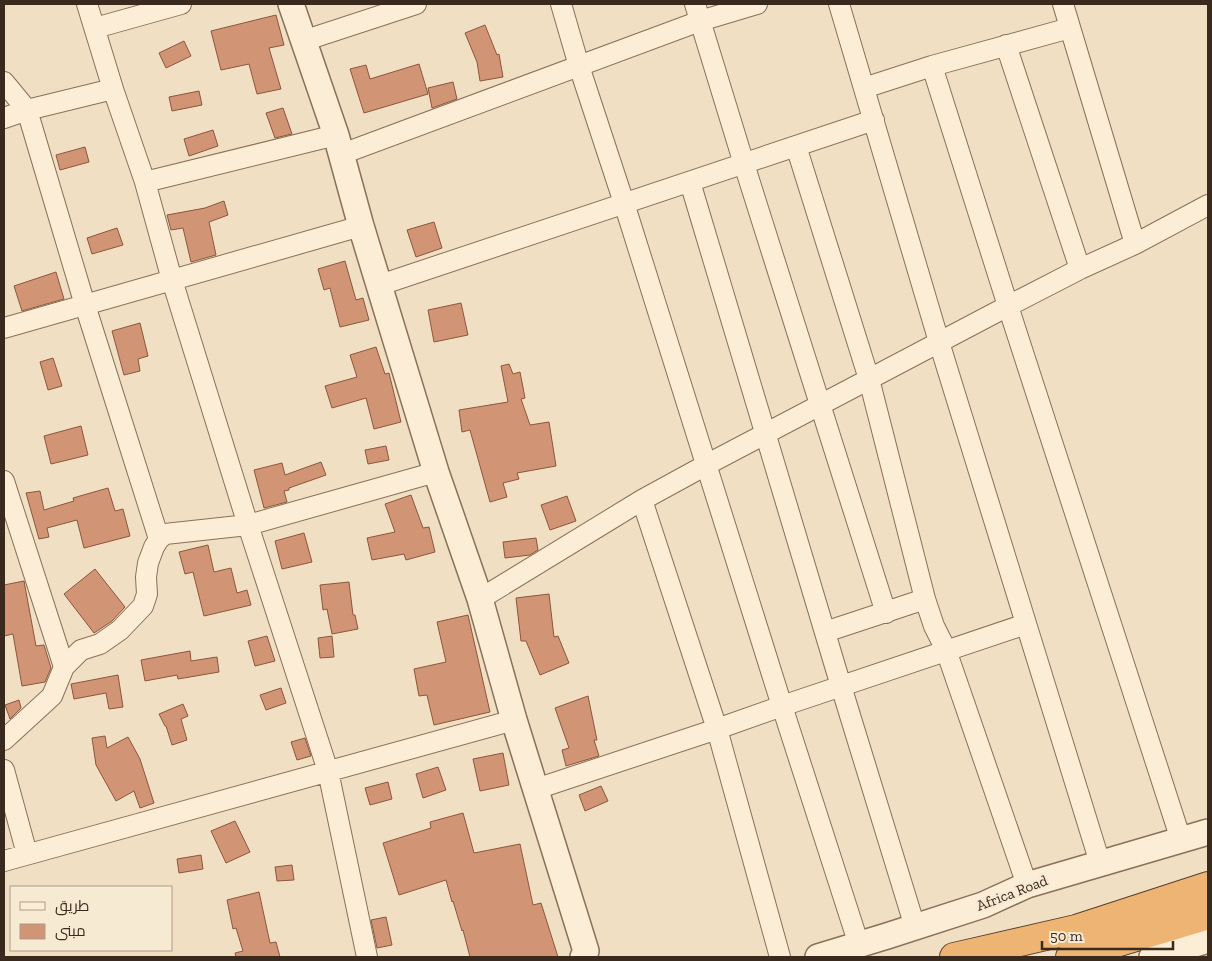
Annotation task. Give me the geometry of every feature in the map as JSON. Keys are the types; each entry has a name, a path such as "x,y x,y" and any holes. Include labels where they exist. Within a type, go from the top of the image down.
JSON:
{"highway":[{"path":"954,957 1076,929 1208,886"},
{"path":"1070,957 1208,915"}],"street":[{"path":"87,4 113,89 145,182 172,280 248,525 328,771 367,957"},
{"path":"95,28 182,4"},
{"path":"291,4 339,145 361,226 436,472 480,599 514,720 589,955"},
{"path":"303,41 416,4"},
{"path":"561,4 579,66 859,945"},
{"path":"145,182 339,145 579,66 698,12 757,4"},
{"path":"839,4 939,342 1100,862"},
{"path":"1063,4 1135,244"},
{"path":"698,12 886,613"},
{"path":"864,88 932,66 1070,28"},
{"path":"1006,45 1080,269"},
{"path":"932,66 1181,840"},
{"path":"4,82 27,110 84,305 159,539"},
{"path":"4,118 27,110 113,89"},
{"path":"380,285 874,120"},
{"path":"796,146 868,379 925,599 934,626 946,650 1027,885"},
{"path":"690,182 915,927"},
{"path":"480,599 642,500 706,464 1008,306 1080,269 1135,244 1208,205"},
{"path":"4,328 361,226"},
{"path":"4,740 52,696 64,667 81,650 100,644 120,630 143,606 146,594 148,563 154,547 165,534 248,525 436,472"},
{"path":"4,481 64,667"},
{"path":"642,500 717,729 780,957"},
{"path":"825,632 925,599"},
{"path":"536,789 1026,624"},
{"path":"4,861 514,720"},
{"path":"4,770 27,854"},
{"name":"Africa Road","path":"818,957 983,905 1027,885 1100,862 1208,832"},
{"path":"1152,957 1208,940"}],"building":[{"path":"276,15 284,45 269,48 281,89 257,94 249,64 221,70 211,31"},
{"path":"485,25 497,55 499,54 503,77 480,81 477,62 465,33"},
{"path":"184,41 191,56 166,68 159,53"},
{"path":"419,64 428,94 364,113 350,69 366,65 370,79"},
{"path":"453,82 457,99 432,108 428,88"},
{"path":"199,91 202,105 172,111 169,97"},
{"path":"283,108 292,134 275,138 266,113"},
{"path":"213,130 218,146 189,156 184,139"},
{"path":"85,147 89,162 60,170 56,155"},
{"path":"224,201 228,215 209,222 216,255 191,262 183,228 171,230 167,215 205,208"},
{"path":"434,222 442,248 416,257 407,230"},
{"path":"117,228 123,245 92,254 87,238"},
{"path":"345,261 356,300 363,298 369,320 340,327 330,288 324,290 318,269"},
{"path":"56,272 64,299 22,311 14,286"},
{"path":"461,303 468,335 434,342 428,310"},
{"path":"140,323 148,356 138,359 140,371 124,375 112,331"},
{"path":"376,347 385,374 389,373 401,422 374,429 366,398 332,408 325,386 357,377 350,355"},
{"path":"53,358 62,386 48,390 40,362"},
{"path":"509,364 513,374 520,372 525,398 521,399 530,425 549,422 556,466 517,473 519,479 503,483 507,497 490,502 470,430 462,432 459,410 508,402 501,366"},
{"path":"81,426 88,455 51,464 44,436"},
{"path":"386,446 389,460 368,464 365,450"},
{"path":"321,462 326,475 289,488 289,490 284,491 287,502 264,508 254,470 282,463 285,475"},
{"path":"108,488 115,511 123,509 130,536 84,548 77,520 47,528 49,537 39,539 26,493 40,491 44,510 74,501 73,498"},
{"path":"411,495 423,528 429,527 435,552 406,560 404,554 372,560 367,538 395,532 385,504"},
{"path":"567,496 576,521 550,530 541,505"},
{"path":"304,533 312,562 282,569 275,541"},
{"path":"536,538 538,550 530,555 505,558 503,542"},
{"path":"208,545 214,572 231,568 237,593 247,590 251,605 204,616 193,572 185,574 179,552"},
{"path":"95,569 125,607 112,621 94,633 64,594"},
{"path":"24,581 36,646 44,645 51,668 45,682 22,686 13,634 4,636 4,585"},
{"path":"349,582 353,615 355,615 358,629 332,634 327,609 323,610 320,585"},
{"path":"549,594 554,637 558,636 569,663 540,675 526,641 521,641 516,598"},
{"path":"468,615 490,712 434,725 427,695 419,696 414,669 446,662 437,622"},
{"path":"267,636 275,661 255,666 248,641"},
{"path":"332,636 334,657 320,658 318,638"},
{"path":"190,651 191,661 217,657 219,672 178,679 177,675 145,681 141,660"},
{"path":"118,675 123,707 109,709 106,693 74,699 71,684"},
{"path":"281,688 286,703 266,710 260,695"},
{"path":"588,696 597,740 594,740 599,756 566,766 562,750 569,748 555,708"},
{"path":"19,700 21,708 10,719 5,705"},
{"path":"183,704 188,716 181,719 187,740 172,745 166,726 159,714"},
{"path":"105,736 107,748 128,737 140,759 154,803 140,808 134,791 116,801 96,765 92,738"},
{"path":"305,738 311,756 297,760 291,742"},
{"path":"503,753 509,785 480,791 473,759"},
{"path":"438,767 446,790 423,798 416,774"},
{"path":"388,782 392,799 370,805 365,788"},
{"path":"601,786 608,801 585,811 579,795"},
{"path":"463,813 474,853 520,844 533,905 541,903 558,957 470,957 446,880 399,895 383,843 431,828 430,822"},
{"path":"235,821 250,852 226,863 211,831"},
{"path":"201,855 203,869 179,873 177,859"},
{"path":"292,865 294,880 277,881 275,867"},
{"path":"259,892 270,943 276,942 280,957 236,957 235,953 243,951 236,928 233,929 227,900"},
{"path":"386,917 392,945 377,948 371,920"}]}
